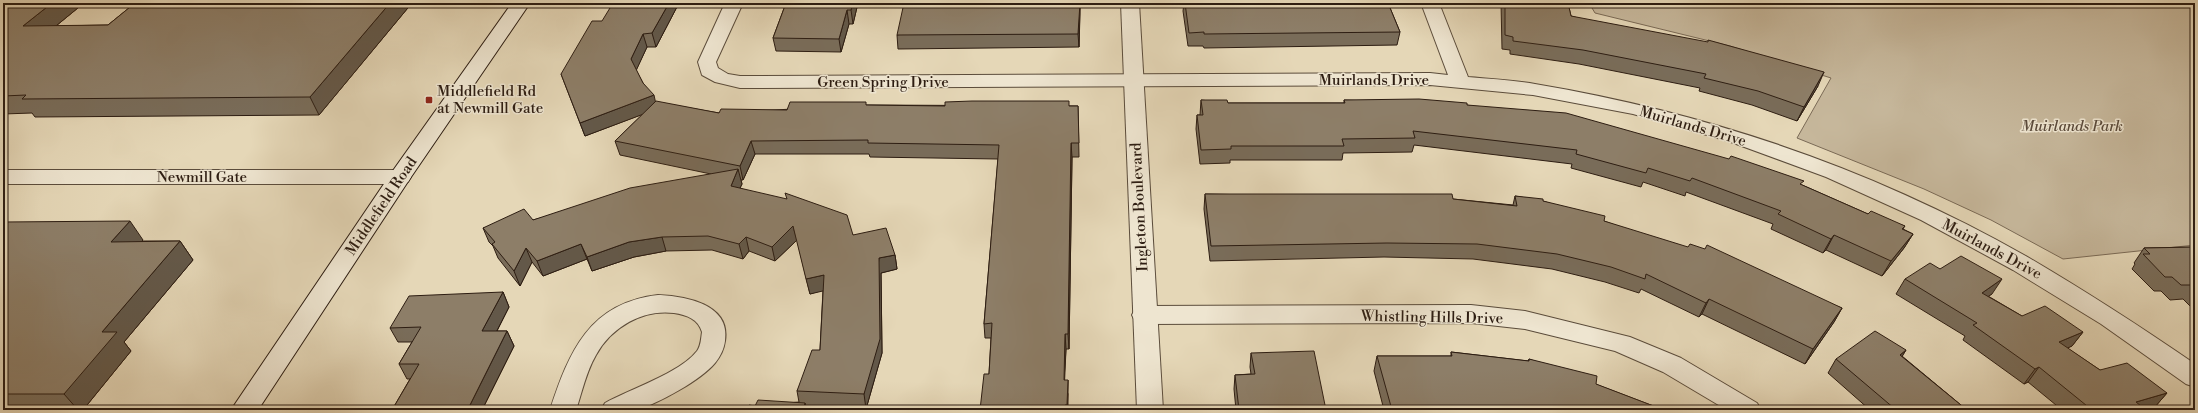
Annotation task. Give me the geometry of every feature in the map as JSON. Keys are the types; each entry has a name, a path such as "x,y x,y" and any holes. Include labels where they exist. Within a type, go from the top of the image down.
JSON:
{"street":[{"name":"Middlefield Road","path":"244,410 400,177 521,3"},
{"name":"Green Spring Drive","path":"734,3 707,62 709,71 722,78 740,82 1134,81"},
{"name":"Ingleton Boulevard","path":"1130,3 1144,315 1150,410"},
{"path":"1430,3 1460,81"},
{"name":"Muirlands Drive","path":"1134,81 1460,81 1593,100 1653,113 1742,139 1833,173 1913,208 2024,264 2141,337 2195,377"},
{"name":"Newmill Gate","path":"3,177 400,177"},
{"path":"563,410 581,358 588,346 598,334 616,319 629,311 647,305 672,303 694,308 711,321 715,337 707,358 676,380 632,399 614,410"},
{"name":"Whistling Hills Drive","path":"1144,315 1471,314 1525,320 1620,343 1672,365 1748,410"}],"green space":[{"name":"Muirlands Park","path":"1589,3 2195,3 2195,245 2063,259 1991,220 1924,189 1797,138 1831,78 1730,46 1595,13"}],"building":[{"path":"3,3 52,3 23,26 108,25 135,3 390,3 310,97 22,99 26,95 3,96"},
{"path":"613,3 669,3 652,33 643,34 631,59 643,83 654,95 580,123 561,74 592,21 602,21"},
{"path":"786,3 853,3 851,10 847,10 839,39 773,38"},
{"path":"904,3 1080,3 1078,34 897,35"},
{"path":"1185,3 1388,3 1400,32 1189,33"},
{"path":"1505,3 1568,3 1571,16 1708,42 1708,40 1824,72 1804,107 1758,91 1704,78 1706,74 1583,50 1513,41 1513,37 1505,35"},
{"path":"1419,99 1467,103 1467,105 1566,113 1729,159 1731,156 1804,181 1800,184 1868,214 1871,211 1905,226 1902,229 1913,234 1891,261 1834,235 1831,239 1778,214 1781,211 1692,178 1690,181 1648,168 1646,173 1576,154 1577,150 1413,131 1415,138 1342,139 1344,146 1231,146 1231,149 1201,150 1197,115 1203,115 1201,100 1227,100 1228,103 1345,103 1344,100"},
{"path":"656,101 719,113 721,109 787,110 790,102 866,102 866,105 945,106 945,102 1069,101 1069,106 1078,106 1079,143 1071,143 1068,334 1065,334 1064,380 1068,380 1067,405 1065,405 1064,410 980,410 984,374 989,374 992,323 984,324 999,145 868,143 868,140 751,141 740,166 615,141"},
{"path":"738,169 731,186 787,199 785,193 847,215 853,235 886,228 895,255 879,258 880,339 864,394 797,391 812,350 820,350 824,275 806,279 793,226 772,247 746,237 739,244 708,236 662,237 629,242 587,257 581,244 537,261 526,248 514,271 492,244 495,242 483,228 524,209 533,220 630,188"},
{"path":"1205,194 1452,194 1453,199 1517,206 1515,196 1543,199 1543,201 1605,216 1604,221 1688,247 1690,244 1705,249 1707,245 1842,308 1813,349 1709,299 1706,303 1646,274 1645,279 1611,267 1557,254 1477,244 1387,243 1211,246"},
{"path":"130,221 111,242 180,241 102,332 117,332 64,394 3,394 3,222"},
{"path":"2195,247 2195,285 2181,285 2172,277 2165,277 2143,254 2150,254 2144,248"},
{"path":"1961,256 2002,279 1982,293 2022,316 2045,306 2083,332 2059,342 2100,370 2127,363 2167,393 2136,402 2146,410 2092,410 2039,367 2035,369 1973,325 1977,323 1905,279 1930,263 1940,269"},
{"path":"503,292 482,331 507,331 468,409 392,410 419,364 399,364 421,327 390,328 409,296"},
{"path":"1875,331 1906,350 1900,355 1967,410 1894,410 1895,409 1836,359"},
{"path":"1314,351 1326,410 1239,410 1235,375 1255,374 1251,353"},
{"path":"1451,352 1529,361 1529,359 1597,376 1596,384 1664,410 1392,410 1377,356 1452,356"},
{"path":"758,400 805,403 803,410 747,410 749,405 755,406"},
{"path":"715,409 738,410 714,410"}],"place":[{"name":"Middlefield Rd at Newmill Gate","path":"429,100"}]}
